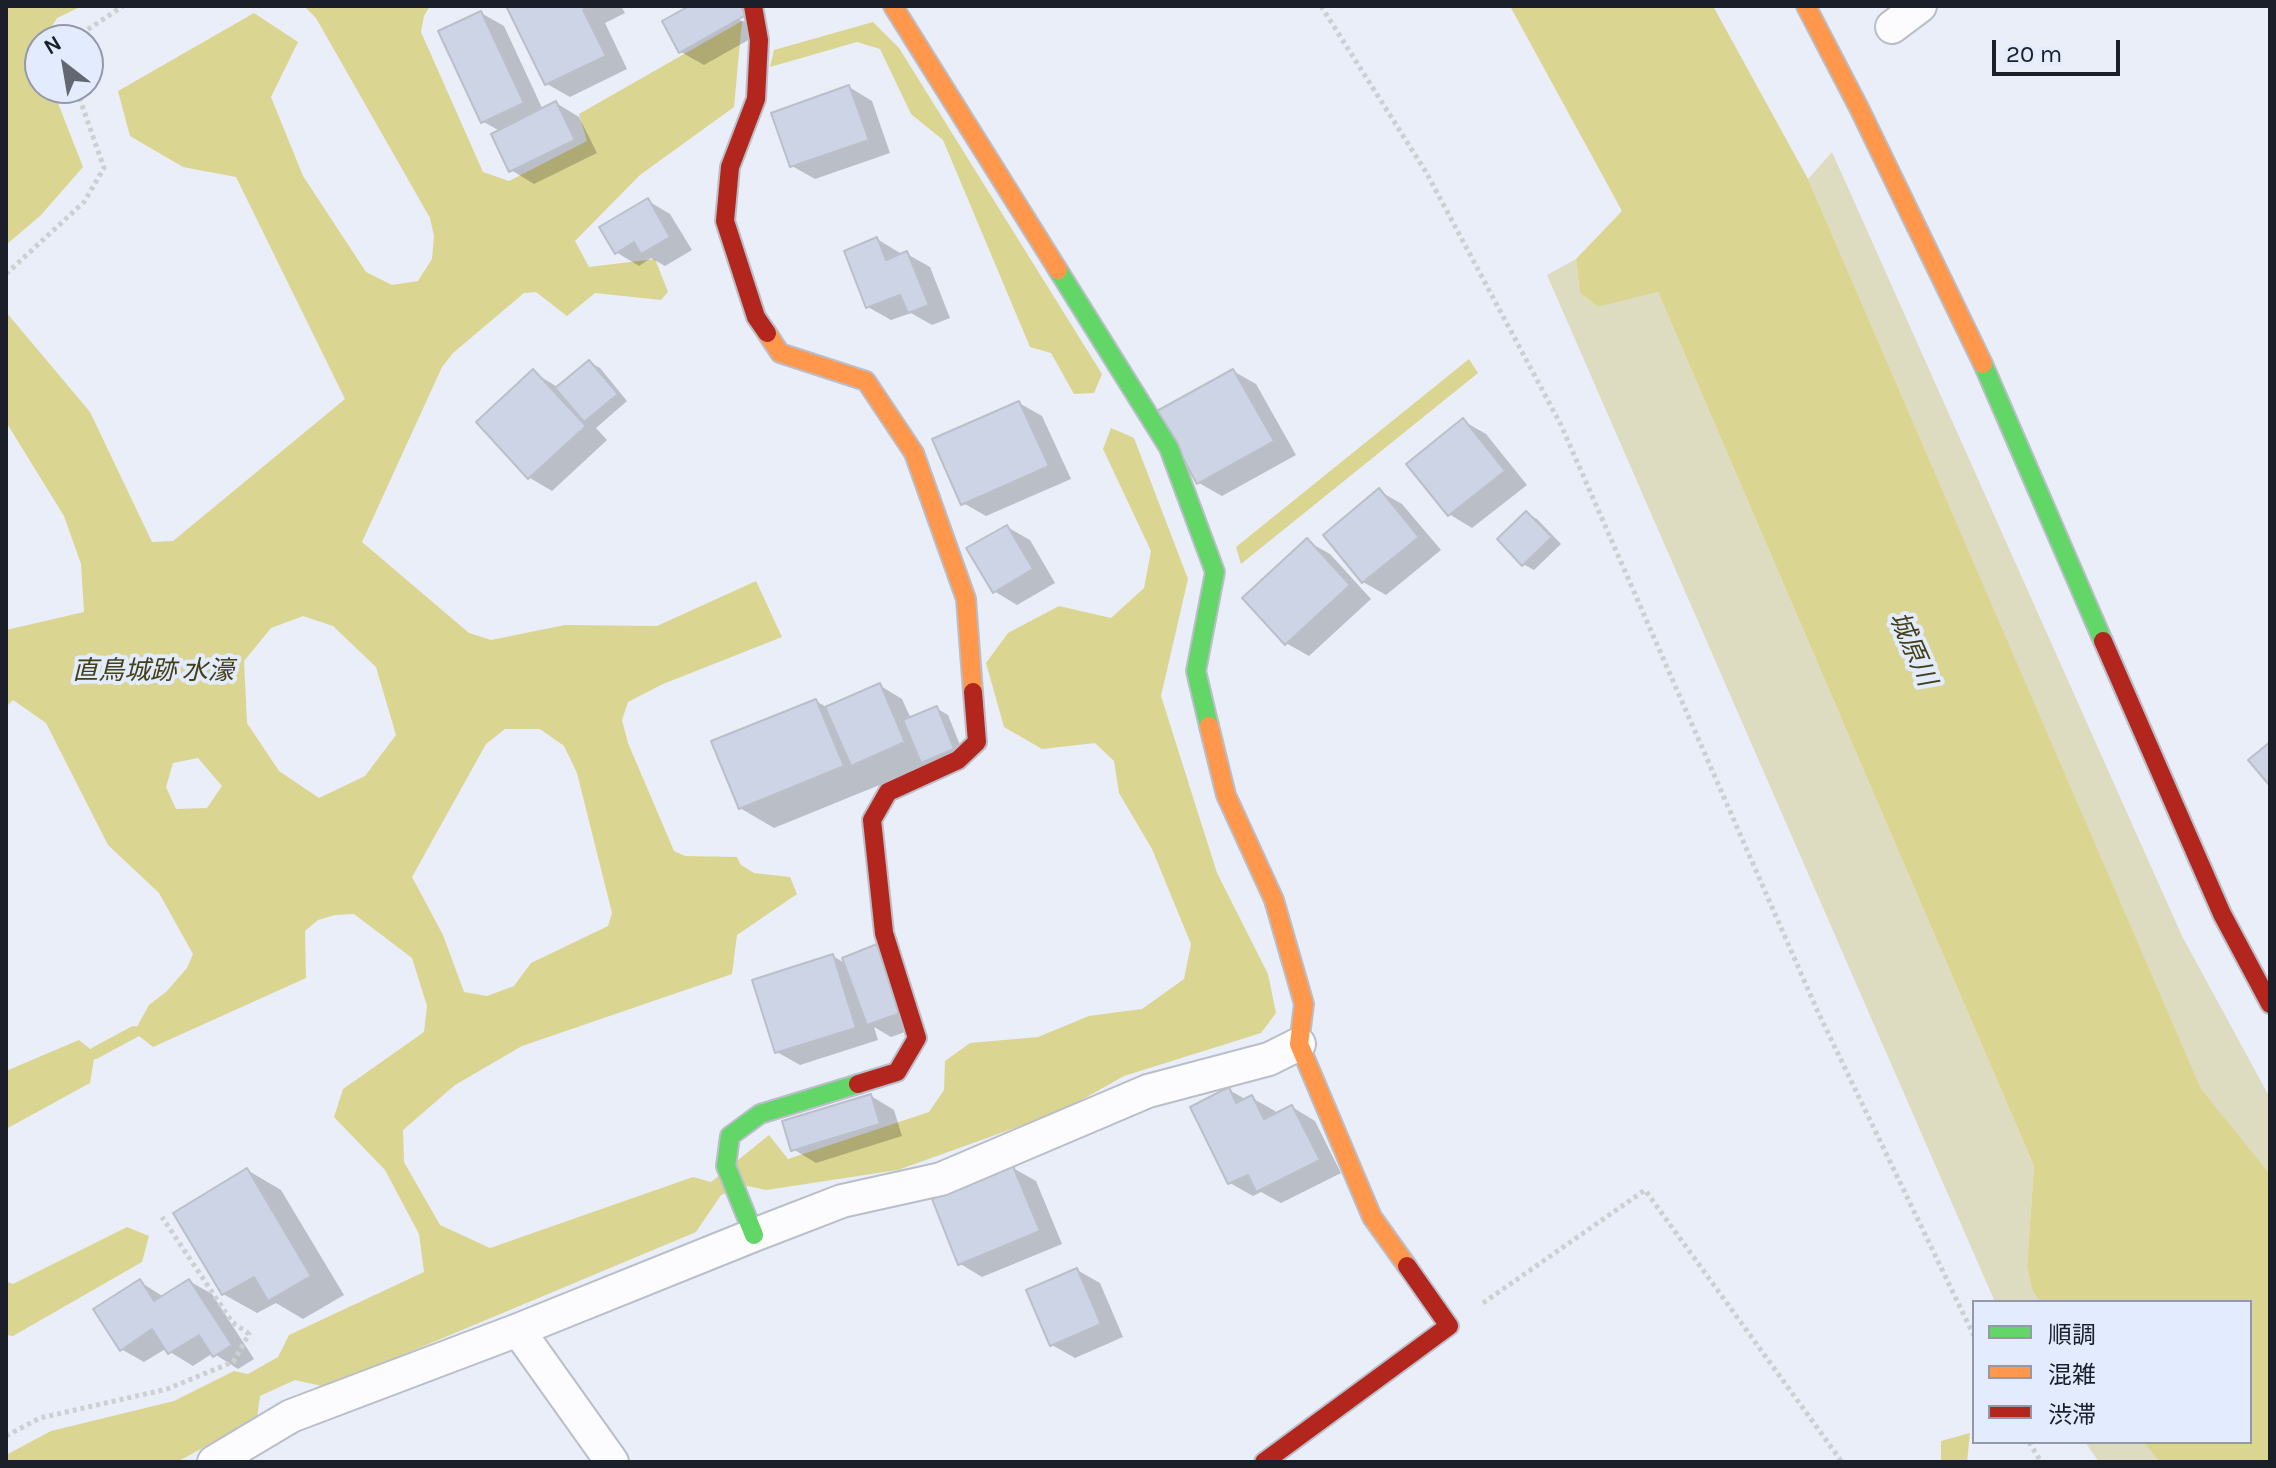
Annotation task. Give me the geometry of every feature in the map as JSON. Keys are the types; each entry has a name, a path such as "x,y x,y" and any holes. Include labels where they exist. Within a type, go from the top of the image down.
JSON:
{"street":[{"path":"753,6 759,40 756,99 730,167 725,221 756,317 780,353 866,381 914,453 966,599 977,742 958,760 888,792 872,820 884,933 917,1038 897,1072 760,1114 730,1136 726,1166 754,1235"},
{"path":"893,6 1169,448 1215,572 1196,671 1226,795 1274,900 1304,1004 1299,1044 1372,1217 1449,1326 1264,1462"},
{"path":"1806,6 1974,344 2222,914 2270,1004"},
{"path":"1892,27 1920,6"},
{"path":"214,1462 291,1416 842,1201 941,1179 1148,1091 1269,1059 1299,1044"},
{"path":"518,1330 612,1462"}],"path":[{"path":"96,24 123,6"},
{"path":"1321,6 1426,172 1561,425 1817,1010 1972,1332"},
{"path":"6,274 84,202 104,168 82,104"},
{"path":"1449,1326 1645,1190 1842,1462"},
{"path":"6,1436 40,1418 167,1389 233,1362 249,1334 232,1322 162,1217"},
{"path":"2030,1444 2041,1462"}],"green space":[{"path":"1832,152 2182,936 2270,1098 2270,1174 2201,1090 1808,179"},
{"path":"1576,259 1580,293 1598,307 1658,292 2034,1166 2027,1267 2032,1290 2039,1300 1994,1300 1547,275"},
{"path":"2086,1444 2169,1444 2191,1462 2099,1462"}],"water":[{"path":"6,6 82,6 57,18 53,24 24,24 24,104 58,104 83,167 41,215 6,245"},
{"name":"直鳥城跡 水濠","path":"304,6 430,6 421,32 483,172 509,181 587,141 579,114 742,21 734,107 640,175 575,241 589,267 655,259 668,292 661,300 595,293 567,316 536,292 524,293 453,353 442,367 362,542 469,633 491,640 565,625 657,626 756,581 782,637 663,684 628,702 622,720 628,743 674,851 685,856 737,857 741,865 754,873 790,877 797,894 737,935 732,974 522,1046 455,1085 403,1130 404,1162 440,1225 490,1248 693,1177 711,1182 769,1135 788,1159 929,1112 944,1090 945,1061 970,1043 1038,1037 1089,1016 1142,1009 1184,979 1191,944 1152,849 1119,793 1114,761 1095,743 1042,749 1004,727 986,663 1008,633 1059,606 1111,618 1144,588 1151,551 1103,449 1111,428 1134,438 1188,579 1161,696 1217,873 1268,974 1276,1013 1261,1033 1124,1076 1062,1111 898,1170 766,1190 748,1186 721,1195 696,1232 326,1387 295,1380 260,1396 257,1418 177,1462 6,1462 6,1455 51,1431 174,1401 234,1371 248,1374 278,1357 289,1335 424,1272 419,1234 385,1170 334,1117 343,1089 424,1032 427,1006 412,958 354,914 318,920 305,931 306,978 153,1047 134,1032 149,1005 166,992 187,968 193,954 159,893 108,845 46,723 13,700 6,707 6,630 84,612 81,564 64,516 6,422 6,312 90,412 152,542 173,541 345,399 236,177 183,167 130,136 118,91 254,13 298,42 271,97 303,176 366,272 392,285 418,281 432,259 434,236 430,218 316,18","holes":["303,616 333,626 376,667 396,735 365,776 319,798 279,771 247,723 244,661 271,628","505,729 540,729 564,746 577,773 612,913 608,926 531,963 514,986 487,996 464,992 443,935 412,877 486,744","198,758 222,786 207,808 176,809 166,787 173,763"]},
{"name":"城原川","path":"1510,6 1713,6 1808,179 2201,1089 2270,1174 2270,1462 2160,1462 2146,1444 2252,1444 2252,1300 2039,1300 2032,1290 2027,1267 2034,1166 1658,292 1598,307 1580,293 1576,259 1622,211"},
{"path":"873,22 899,48 1102,374 1094,393 1074,394 1051,353 1030,347 943,140 911,114 880,49 857,42 770,67 774,50"},
{"path":"1469,359 1478,373 1241,564 1236,547"},
{"path":"79,1040 95,1053 90,1083 6,1129 6,1071"},
{"path":"127,1227 149,1236 142,1262 13,1336 6,1335 6,1281 13,1284"},
{"path":"1970,1433 1967,1462 1941,1462 1941,1441"}],"building":[{"path":"506,6 591,6 583,10 606,56 545,85"},
{"path":"689,6 741,6 746,15 679,53 662,21"},
{"path":"481,11 524,103 481,123 438,31"},
{"path":"849,85 869,140 790,167 771,113"},
{"path":"556,101 575,140 509,172 491,134"},
{"path":"648,198 670,237 641,254 634,242 615,254 599,227"},
{"path":"877,237 886,260 907,251 929,305 908,313 900,295 866,308 844,251"},
{"path":"589,360 618,394 584,422 555,388"},
{"path":"533,369 586,426 528,479 476,422"},
{"path":"1233,369 1274,441 1197,484 1157,411"},
{"path":"1019,401 1049,466 961,505 932,439"},
{"path":"1463,418 1505,471 1448,516 1406,464"},
{"path":"1379,488 1419,537 1362,583 1323,535"},
{"path":"1526,511 1552,537 1522,566 1497,539"},
{"path":"1007,525 1033,569 993,593 966,548"},
{"path":"1307,538 1350,585 1285,645 1242,598"},
{"path":"880,683 905,742 851,766 825,707"},
{"path":"816,699 844,766 739,809 711,741"},
{"path":"937,706 954,749 921,763 903,720"},
{"path":"2270,742 2270,786 2248,760"},
{"path":"877,944 903,1012 867,1025 842,958"},
{"path":"833,954 856,1028 775,1053 752,980"},
{"path":"1229,1087 1236,1103 1252,1095 1264,1119 1292,1105 1320,1160 1256,1192 1248,1175 1228,1184 1190,1107"},
{"path":"871,1094 880,1124 791,1151 782,1121"},
{"path":"1013,1166 1040,1231 958,1265 932,1199"},
{"path":"247,1168 311,1276 268,1301 254,1277 222,1295 173,1213"},
{"path":"1077,1268 1101,1324 1050,1346 1026,1290"},
{"path":"140,1279 154,1301 189,1279 232,1345 213,1357 199,1335 168,1354 152,1329 120,1351 93,1309"}],"waterway":[{"path":"95,1053 134,1032"}],"traffic: fast":[{"path":"1058,270 1169,448 1215,572 1196,671 1209,726"},
{"path":"1983,364 2103,641"},
{"path":"754,1235 726,1166 730,1136 760,1114 858,1084"}],"traffic: slow":[{"path":"893,6 1058,270"},
{"path":"1806,6 1983,364"},
{"path":"767,333 780,353 866,381 914,453 966,599 973,692"},
{"path":"1209,726 1226,795 1274,900 1304,1004 1299,1044 1372,1217 1407,1266"}],"traffic: jam":[{"path":"753,6 759,40 756,99 730,167 725,221 756,317 767,333"},
{"path":"2103,641 2222,914 2270,1004"},
{"path":"858,1084 897,1072 917,1038 884,933 872,820 888,792 958,760 977,742 973,692"},
{"path":"1264,1462 1449,1326 1407,1266"}]}
